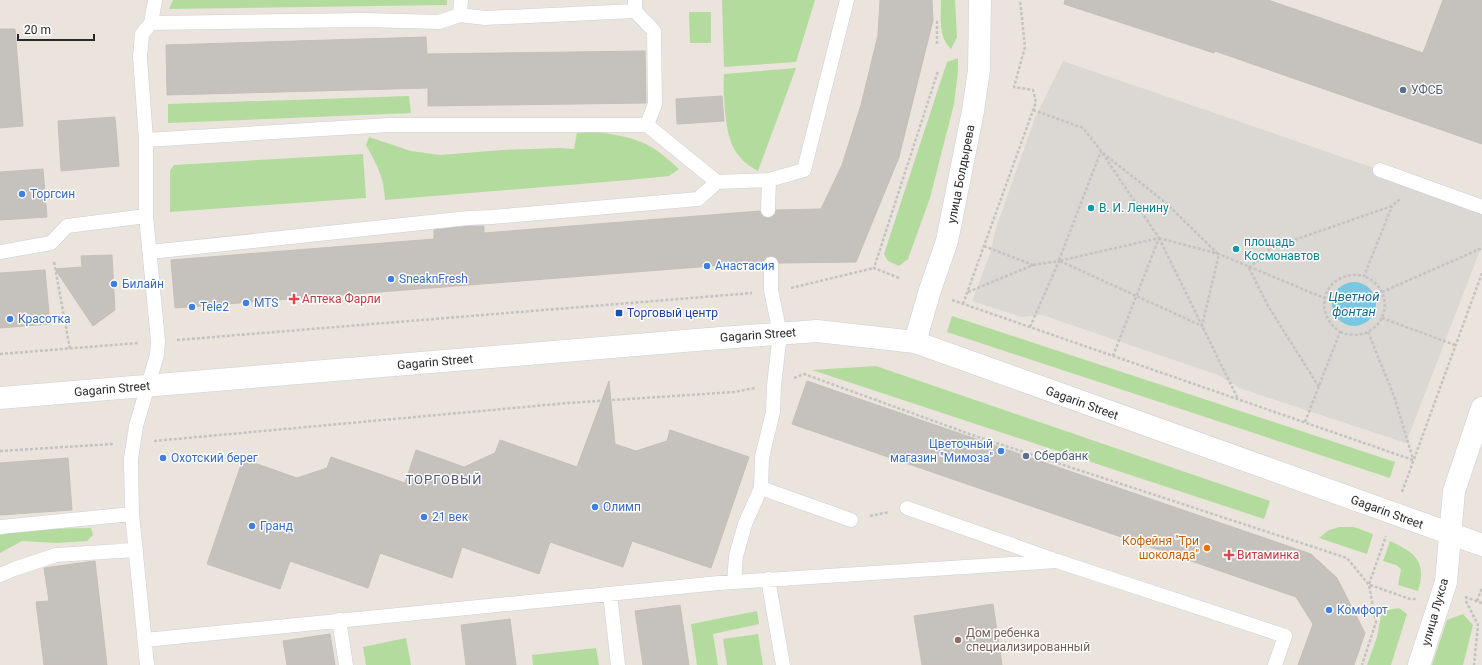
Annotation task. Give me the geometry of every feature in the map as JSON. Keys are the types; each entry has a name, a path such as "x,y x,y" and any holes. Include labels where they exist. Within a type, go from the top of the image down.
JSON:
{"main road":[{"name":"улица Болдырева","path":"915,342 930,290 947,241 973,111 979,70 980,0"},
{"name":"Gagarin Street","path":"0,398 817,331 915,342 1482,545"},
{"name":"улица Лукса","path":"1419,665 1446,582 1454,491 1482,408"}],"lane":[{"path":"147,665 132,514 131,459 132,443 157,355 158,341 146,216 146,140 140,57 142,34 152,23 156,0"},
{"path":"460,15 461,0"},
{"path":"150,252 468,218 698,199 717,182 769,180 804,170 848,0"},
{"path":"152,23 365,20 439,22 460,15 485,18 635,5 654,31 655,104 647,125"},
{"path":"146,140 389,125 647,125 717,182"},
{"path":"1380,170 1482,207"},
{"path":"768,210 769,180"},
{"path":"0,252 51,243 67,226 146,216"},
{"path":"734,582 736,556 745,524 761,488 762,457 773,412 774,385 780,334 771,290 771,264"},
{"path":"761,488 851,520"},
{"path":"907,508 1057,561 1285,636 1275,665"},
{"path":"0,527 132,514"},
{"path":"0,575 56,555 136,550"},
{"path":"144,640 768,579 1057,561"},
{"path":"768,579 783,665"},
{"path":"610,594 618,665"},
{"path":"340,620 346,665"}],"path":[{"path":"963,304 1036,102 1033,90 1014,87 1025,47 1020,0"},
{"path":"937,21 937,45"},
{"path":"874,268 938,71"},
{"path":"1033,110 1083,128 1102,151 1159,238 1238,399"},
{"path":"1102,151 1166,203 1219,254"},
{"path":"1030,327 1059,261 1102,151"},
{"path":"1249,268 1271,248 1392,206 1364,276"},
{"path":"1113,356 1159,238"},
{"path":"967,292 1033,264 1059,261 1159,238 1219,254 1249,268 1324,298"},
{"path":"51,243 70,348"},
{"path":"984,246 1033,264"},
{"path":"1382,292 1482,248"},
{"path":"1202,326 1219,254"},
{"path":"1059,261 1202,326"},
{"path":"0,354 751,293 788,289 874,268 899,278"},
{"path":"1249,268 1268,306 1319,387"},
{"path":"1413,460 1482,273"},
{"path":"1350,275 1364,276 1375,282 1382,292 1385,303 1382,318 1377,326 1368,332 1361,335 1353,335 1340,332 1330,324 1327,319 1324,298 1327,290 1337,279 1350,275"},
{"path":"948,298 1413,460"},
{"path":"1382,318 1455,345"},
{"path":"1305,422 1340,332"},
{"path":"1368,332 1394,396 1413,460"},
{"path":"183,438 568,403 734,392 774,385 804,374 978,437 1347,558 1369,585 1376,622 1362,665"},
{"path":"0,451 78,447"},
{"path":"851,520 907,508"},
{"path":"1369,585 1384,542"},
{"path":"1369,585 1410,599"},
{"path":"1477,601 1482,588"},
{"path":"1474,665 1478,624 1464,596 1482,603"}],"green space":[{"path":"173,0 447,0 447,5 169,9"},
{"path":"722,0 815,0 796,62 724,67"},
{"path":"941,0 955,0 957,37 951,49 942,33"},
{"path":"689,12 711,12 711,43 690,43"},
{"path":"958,58 958,72 954,104 930,198 908,259 899,266 888,261 884,254 947,62"},
{"path":"796,68 758,171 742,160 730,139 725,111 724,74"},
{"path":"409,96 411,113 168,123 168,104"},
{"path":"596,132 613,134 646,144 679,169 669,176 385,200 379,171 366,145 369,137 411,151 440,155 502,150 574,149 577,133"},
{"path":"363,154 366,198 170,212 170,171 174,165"},
{"path":"952,316 1395,462 1390,478 947,332"},
{"path":"876,366 1270,501 1264,519 812,370"},
{"path":"1340,527 1354,527 1373,534 1367,554 1319,538 1329,530"},
{"path":"91,528 93,535 87,541 56,543 22,541 0,553 0,535 34,529"},
{"path":"1390,541 1413,554 1417,560 1421,573 1418,591 1398,585 1401,569 1396,565 1383,561"},
{"path":"1399,608 1407,614 1391,665 1367,665 1377,637 1382,611"},
{"path":"757,611 759,624 713,634 718,665 697,665 691,624"},
{"path":"1463,614 1473,625 1463,665 1432,665 1447,620"},
{"path":"758,634 763,665 727,665 723,639"},
{"path":"406,638 411,665 366,665 363,647"},
{"path":"596,648 599,665 533,665 532,655"}],"shaded area":[{"name":"площадь Космонавтов","path":"1063,61 1482,205 1482,245 1406,443 1242,389 1218,375 1042,315 1022,317 972,301 990,254 996,228 1035,118"}],"water":[{"name":"Цветной фонтан","path":"1354,282 1366,286 1372,292 1376,304 1372,316 1366,322 1354,326 1342,322 1336,316 1332,304 1336,292 1342,286"}],"building":[{"path":"880,0 932,0 933,20 899,157 856,262 779,263 776,257 771,256 766,257 763,263 175,308 171,260 434,239 434,230 469,226 484,226 484,233 760,211 763,217 768,218 775,215 776,210 821,209 842,165 861,105 878,35"},
{"name":"УФСБ","path":"1065,0 1268,0 1423,53 1443,0 1482,0 1482,144 1215,51 1214,53 1064,4"},
{"path":"0,29 15,29 23,126 0,128"},
{"path":"426,37 427,54 645,51 646,103 428,106 428,88 167,95 166,45"},
{"path":"722,96 724,121 677,124 676,99"},
{"path":"115,117 119,166 61,171 58,121"},
{"name":"Торгсин","path":"43,169 47,217 0,220 0,172"},
{"path":"112,255 115,310 93,326 55,269 82,267 81,256"},
{"path":"45,270 50,324 0,328 0,273"},
{"path":"609,381 615,444 636,451 667,441 670,430 749,457 711,568 632,541 623,567 550,542 539,574 462,547 452,578 380,553 368,588 290,561 280,589 207,564 243,459 297,478 327,468 331,457 405,483 416,450 464,467 495,453 500,440 577,467"},
{"path":"807,381 1311,554 1337,578 1365,633 1354,665 1298,665 1313,624 1296,597 792,424"},
{"path":"68,458 72,510 0,515 0,463"},
{"path":"95,561 107,665 44,665 36,602 49,601 44,568"},
{"name":"Дом ребенка специализированный","path":"993,604 1002,665 922,665 914,616"},
{"path":"680,605 689,665 643,665 635,611"},
{"path":"510,619 516,665 466,665 461,625"},
{"path":"330,634 335,665 287,665 283,641"}],"place":[{"name":"УФСБ","path":"1403,90"},
{"name":"Торгсин","path":"22,194"},
{"name":"В. И. Ленину","path":"1091,208"},
{"name":"площадь Космонавтов","path":"1236,249"},
{"name":"Анастасия","path":"707,266"},
{"name":"SneaknFresh","path":"391,279"},
{"name":"Билайн","path":"114,284"},
{"name":"Аптека Фарли","path":"294,299"},
{"name":"MTS","path":"246,303"},
{"name":"Tele2","path":"192,307"},
{"name":"Торговый центр","path":"619,313"},
{"name":"Красотка","path":"10,319"},
{"name":"Цветочный магазин \"Мимоза\"","path":"1001,451"},
{"name":"Сбербанк","path":"1026,456"},
{"name":"Охотский берег","path":"163,458"},
{"name":"Олимп","path":"595,507"},
{"name":"21 век","path":"424,517"},
{"name":"Гранд","path":"252,526"},
{"name":"Кофейня \"Три шоколада\"","path":"1207,548"},
{"name":"Витаминка","path":"1229,555"},
{"name":"Комфорт","path":"1329,610"},
{"name":"Дом ребенка специализированный","path":"958,640"}],"district":[{"name":"ТОРГОВЫЙ","path":"444,479"}]}
